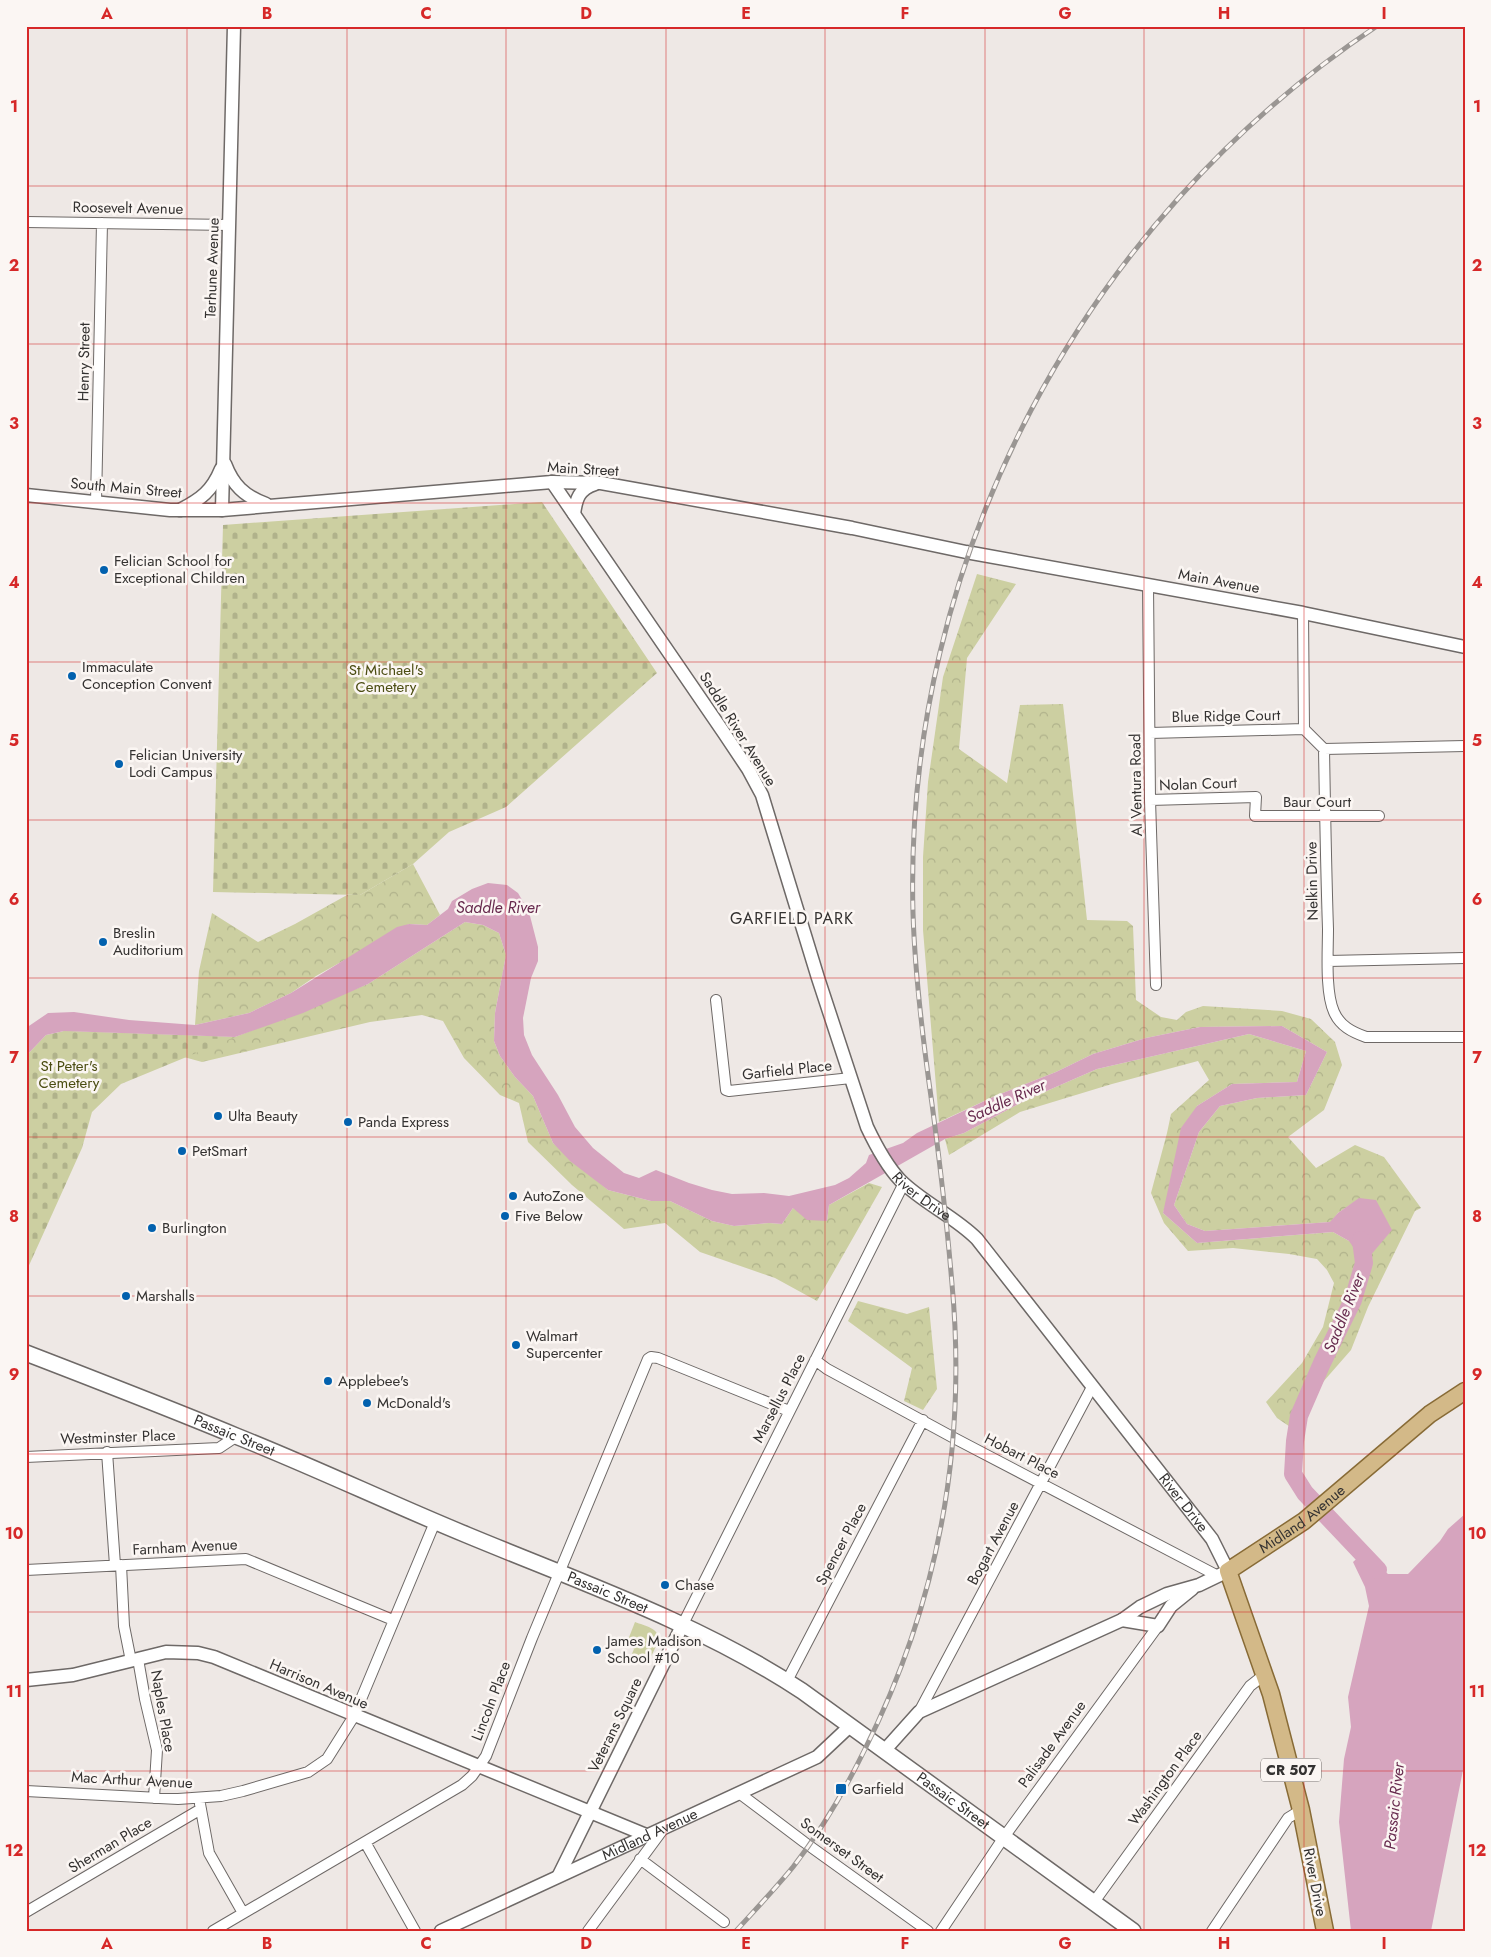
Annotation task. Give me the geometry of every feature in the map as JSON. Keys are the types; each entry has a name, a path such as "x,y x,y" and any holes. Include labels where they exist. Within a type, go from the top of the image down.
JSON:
{"main road":[{"name":"Passaic Street","path":"26,1353 237,1436 682,1626 733,1651 787,1681 1133,1931"},
{"name":"Midland Avenue","path":"1223,1573 1312,1515 1430,1414 1465,1391"},
{"name":"River Drive","path":"1223,1573 1264,1675 1301,1810 1325,1931"}],"street":[{"name":"Terhune Avenue","path":"222,510 234,26"},
{"name":"Roosevelt Avenue","path":"26,222 230,225"},
{"name":"Henry Street","path":"96,502 102,223"},
{"path":"224,462 234,483 242,492 270,505"},
{"path":"179,510 195,502 206,493 215,483 224,462"},
{"name":"Main Street","path":"222,510 552,482 601,483 852,528 966,552"},
{"name":"Saddle River Avenue","path":"552,482 748,768 762,795 867,1127 886,1162"},
{"path":"574,514 578,496 586,487 601,483"},
{"name":"South Main Street","path":"26,494 179,510 222,510"},
{"name":"Main Avenue","path":"966,552 1303,613 1465,647"},
{"name":"Al Ventura Road","path":"1148,585 1150,800 1156,985"},
{"path":"1303,613 1304,730 1324,749 1465,746"},
{"name":"Blue Ridge Court","path":"1150,733 1304,730"},
{"name":"Nelkin Drive","path":"1324,749 1328,961 1330,1002 1334,1013 1341,1024 1351,1031 1366,1037 1465,1038"},
{"name":"Nolan Court","path":"1150,800 1256,797 1255,816"},
{"name":"Baur Court","path":"1255,816 1325,818 1379,816"},
{"path":"1328,961 1465,958"},
{"name":"Garfield Place","path":"716,1000 726,1090 851,1078"},
{"name":"River Drive","path":"886,1162 901,1181 958,1222 977,1239 1212,1539 1223,1573"},
{"name":"Marsellus Place","path":"682,1626 815,1360 901,1181"},
{"name":"Lincoln Place","path":"213,1931 462,1785 480,1767 646,1363 651,1357 658,1358 789,1411"},
{"name":"Hobart Place","path":"815,1360 827,1369 1042,1483 1223,1573"},
{"name":"Bogart Avenue","path":"919,1712 1092,1387"},
{"name":"Spencer Place","path":"787,1681 923,1420"},
{"name":"Westminster Place","path":"26,1457 219,1448 237,1436"},
{"name":"Naples Place","path":"106,1452 124,1626 157,1750 154,1798"},
{"name":"Mac Arthur Avenue","path":"26,1791 154,1798 200,1804 308,1772 327,1759 354,1716 435,1522"},
{"name":"Farnham Avenue","path":"26,1570 246,1559 393,1620"},
{"name":"Midland Avenue","path":"884,1751 919,1712 1122,1620 1140,1607 1160,1597 1199,1585 1223,1573"},
{"name":"Palisade Avenue","path":"941,1931 1004,1837 1172,1606 1199,1585"},
{"path":"1122,1620 1158,1626"},
{"name":"Veterans Square","path":"559,1875 682,1626"},
{"name":"Harrison Avenue","path":"26,1680 73,1675 166,1652 189,1652 214,1657 589,1812"},
{"name":"Washington Place","path":"1094,1902 1250,1686 1264,1675"},
{"name":"Midland Avenue","path":"441,1931 817,1757 850,1726"},
{"name":"Somerset Street","path":"739,1792 804,1842 928,1931"},
{"path":"200,1804 209,1853 243,1913"},
{"name":"Sherman Place","path":"26,1912 200,1804"},
{"path":"1212,1931 1288,1818 1301,1810"},
{"path":"589,1812 646,1836"},
{"path":"588,1931 664,1827"},
{"path":"364,1842 415,1931"},
{"path":"640,1859 724,1922"},
{"path":"26,1905 38,1905"}],"green space":[{"name":"St Michael's Cemetery","path":"542,502 657,673 506,807 449,832 413,864 360,895 213,892 223,525"},
{"path":"977,574 1016,584 967,658 959,749 1007,783 1020,705 1063,704 1087,920 1127,921 1133,926 1136,1000 1161,1017 1177,1020 1186,1012 1203,1006 1282,1011 1311,1019 1335,1042 1342,1065 1324,1110 1288,1137 1316,1168 1355,1145 1384,1157 1421,1208 1415,1211 1368,1307 1351,1350 1316,1390 1309,1402 1302,1435 1277,1418 1266,1402 1302,1363 1323,1327 1334,1283 1327,1270 1317,1259 1289,1254 1233,1248 1188,1251 1164,1223 1151,1193 1171,1114 1209,1080 1198,1061 1112,1084 1020,1112 949,1155 945,1139 964,1133 1026,1100 1097,1069 1249,1034 1306,1051 1297,1082 1232,1084 1197,1106 1163,1213 1197,1243 1333,1232 1349,1241 1359,1199 1338,1213 1331,1222 1205,1231 1187,1224 1174,1205 1199,1132 1220,1106 1257,1098 1306,1095 1327,1052 1282,1026 1200,1027 1146,1038 1093,1054 1056,1072 993,1097 939,1122 923,930 923,857 928,782 943,677"},
{"path":"413,864 440,915 427,925 409,924 316,976 291,993 249,1013 195,1025 199,971 212,913 258,942 347,895 360,895"},
{"path":"465,922 483,925 499,933 506,955 495,1013 494,1041 500,1056 515,1077 533,1096 553,1143 608,1190 651,1201 670,1201 712,1221 734,1226 769,1223 782,1224 793,1208 827,1221 829,1205 869,1183 882,1187 817,1301 775,1278 700,1252 665,1223 624,1229 572,1185 528,1142 519,1103 500,1095 464,1058 443,1021 422,1015 370,1022 202,1062 173,1054 26,1056 64,1031 235,1037 368,984"},
{"name":"St Peter's Cemetery","path":"64,1031 235,1037 121,1084 92,1112 82,1148 26,1272 26,1056 46,1035"},
{"path":"858,1301 907,1314 929,1307 937,1389 923,1410 904,1401 912,1368 848,1321"},
{"path":"635,1622 651,1628 658,1636 659,1640 648,1663 631,1656 634,1649 626,1645"}],"water":[{"name":"Saddle River","path":"488,883 507,885 518,893 529,912 538,947 538,961 531,978 523,1018 524,1035 532,1055 558,1095 575,1127 593,1148 624,1173 639,1178 656,1170 689,1183 732,1194 764,1193 789,1196 835,1185 849,1178 866,1163 869,1155 903,1143 917,1133 993,1097 1056,1072 1093,1054 1146,1038 1200,1027 1282,1026 1327,1052 1306,1095 1257,1098 1220,1106 1199,1132 1174,1205 1187,1224 1205,1231 1330,1222 1338,1213 1359,1198 1376,1200 1392,1230 1364,1263 1349,1241 1333,1232 1197,1243 1163,1213 1181,1128 1197,1106 1232,1084 1297,1082 1306,1051 1249,1034 1097,1069 1026,1100 964,1133 945,1139 829,1205 827,1221 807,1220 793,1208 782,1224 769,1223 734,1226 712,1221 670,1201 651,1201 608,1190 570,1161 553,1143 533,1096 515,1077 500,1056 494,1041 495,1013 506,955 499,933 483,925 465,922 368,984 303,1013 235,1037 64,1031 46,1035 26,1056 26,1028 48,1013 74,1012 129,1020 195,1025 249,1013 291,993 397,927 409,924 427,925 448,909 452,901 472,889"},
{"name":"Passaic River","path":"1465,1514 1465,1760 1431,1931 1351,1931 1339,1822 1344,1759 1351,1727 1348,1697 1369,1606 1365,1587 1353,1562 1364,1552 1388,1574 1408,1574 1440,1541 1448,1529"}],"waterway":[{"name":"Saddle River","path":"1361,1240 1364,1263 1353,1300 1322,1363 1299,1416 1293,1474 1305,1493 1378,1570"}],"railway":[{"path":"736,1931 793,1867 813,1839 841,1795 865,1749 890,1694 912,1638 929,1580 942,1522 950,1464 955,1404 956,1345 948,1239 920,1009 913,913 918,781 940,653 978,528 1031,410 1098,299 1179,198 1272,106 1377,26"}],"place":[{"name":"Felician School for Exceptional Children","path":"104,570"},
{"name":"Immaculate Conception Convent","path":"72,676"},
{"name":"Felician University Lodi Campus","path":"119,764"},
{"name":"Breslin Auditorium","path":"103,942"},
{"name":"Ulta Beauty","path":"218,1116"},
{"name":"Panda Express","path":"348,1122"},
{"name":"PetSmart","path":"182,1151"},
{"name":"AutoZone","path":"513,1196"},
{"name":"Five Below","path":"505,1216"},
{"name":"Burlington","path":"152,1228"},
{"name":"Marshalls","path":"126,1296"},
{"name":"Walmart Supercenter","path":"516,1345"},
{"name":"Applebee's","path":"328,1381"},
{"name":"McDonald's","path":"367,1403"},
{"name":"Chase","path":"665,1585"},
{"name":"James Madison School #10","path":"597,1650"},
{"name":"Garfield","path":"841,1789"}],"district":[{"name":"GARFIELD PARK","path":"792,918"}]}
